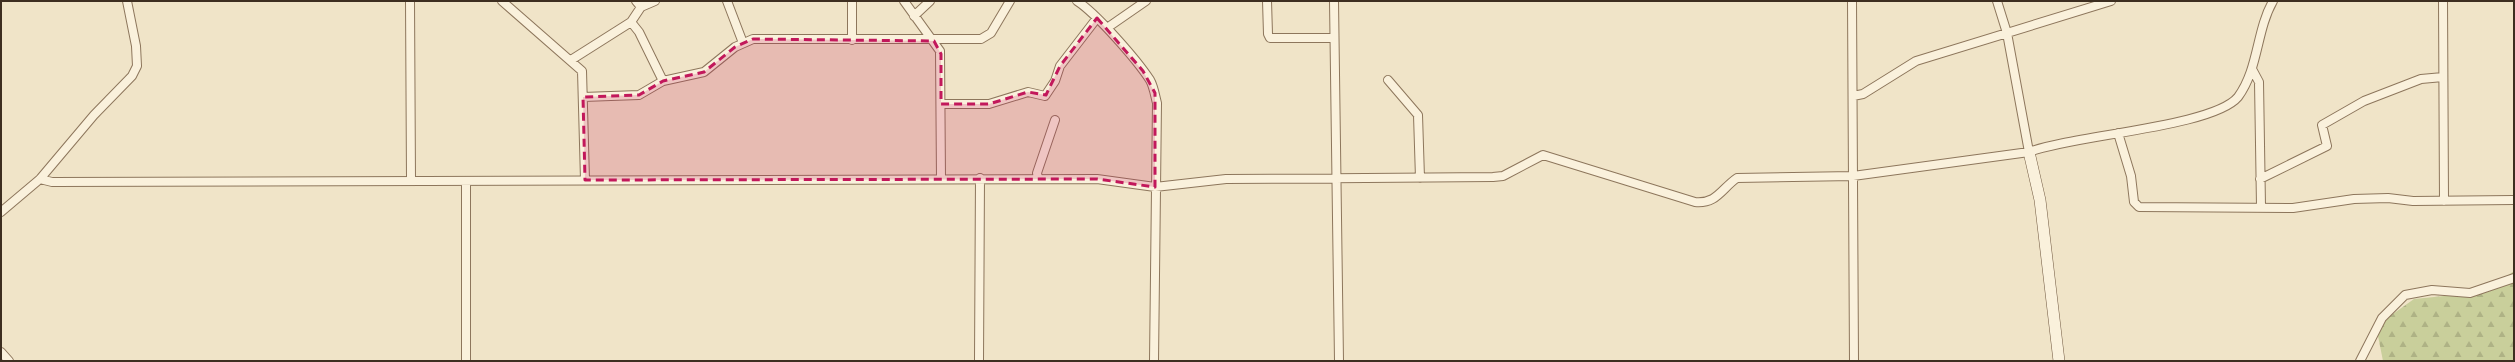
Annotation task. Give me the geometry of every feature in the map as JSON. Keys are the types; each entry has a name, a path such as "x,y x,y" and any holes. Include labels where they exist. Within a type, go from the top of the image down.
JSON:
{"street":[{"path":"1,212 40,179 94,115 132,76 137,66 127,1"},
{"path":"410,1 412,180"},
{"path":"502,1 582,71 585,180"},
{"path":"571,60 631,22 639,4 655,1"},
{"path":"727,1 743,43"},
{"path":"852,1 852,40"},
{"path":"904,1 934,41 941,54 941,178"},
{"path":"914,16 930,1"},
{"path":"583,97 639,95 663,81 704,72 743,43 757,39 934,41 981,39 991,33 1010,1"},
{"path":"1077,1 1107,28 1143,70 1155,93 1157,104 1154,361"},
{"path":"1107,28 1146,1"},
{"path":"1267,1 1268,34 1270,38 1333,38"},
{"path":"1334,1 1333,38 1337,178 1339,361"},
{"path":"1852,1 1854,361"},
{"path":"1996,1 2007,33 2029,152 2040,200 2059,361"},
{"path":"1853,96 1863,94 1916,61 2112,1"},
{"path":"40,179 52,182 1038,178 1097,179 1155,187 1226,179 1503,176 1543,155 1694,202 1706,203 1737,178 1853,176 2029,152 2053,144 2203,116 2225,107 2237,98 2252,69 2263,23 2273,1"},
{"path":"2443,1 2444,201"},
{"path":"940,104 989,104 1028,92 1045,96 1055,81 1060,66 1097,18"},
{"path":"631,22 640,32 663,81"},
{"path":"2252,69 2259,82 2261,206"},
{"path":"2260,179 2327,146 2322,125 2351,107 2421,79 2444,77"},
{"path":"1388,80 1418,115 1420,178"},
{"path":"1038,178 1037,173 1055,120"},
{"path":"2118,133 2131,176 2134,202 2139,207 2261,206 2293,208 2354,199 2388,198 2444,201 2514,200"},
{"path":"979,361 980,178"},
{"path":"466,181 466,361"},
{"path":"2360,361 2382,318 2405,295 2432,290 2470,293 2514,278"},
{"path":"1,352 9,361"}],"highlighted area":[{"path":"1097,18 1143,71 1155,93 1155,187 1097,179 585,180 583,97 639,95 663,81 704,72 735,47 753,39 934,41 941,54 941,104 989,104 1028,92 1046,95 1060,66"}],"green space":[{"path":"2514,271 2514,361 2383,361 2376,326 2414,299 2484,292"}]}
